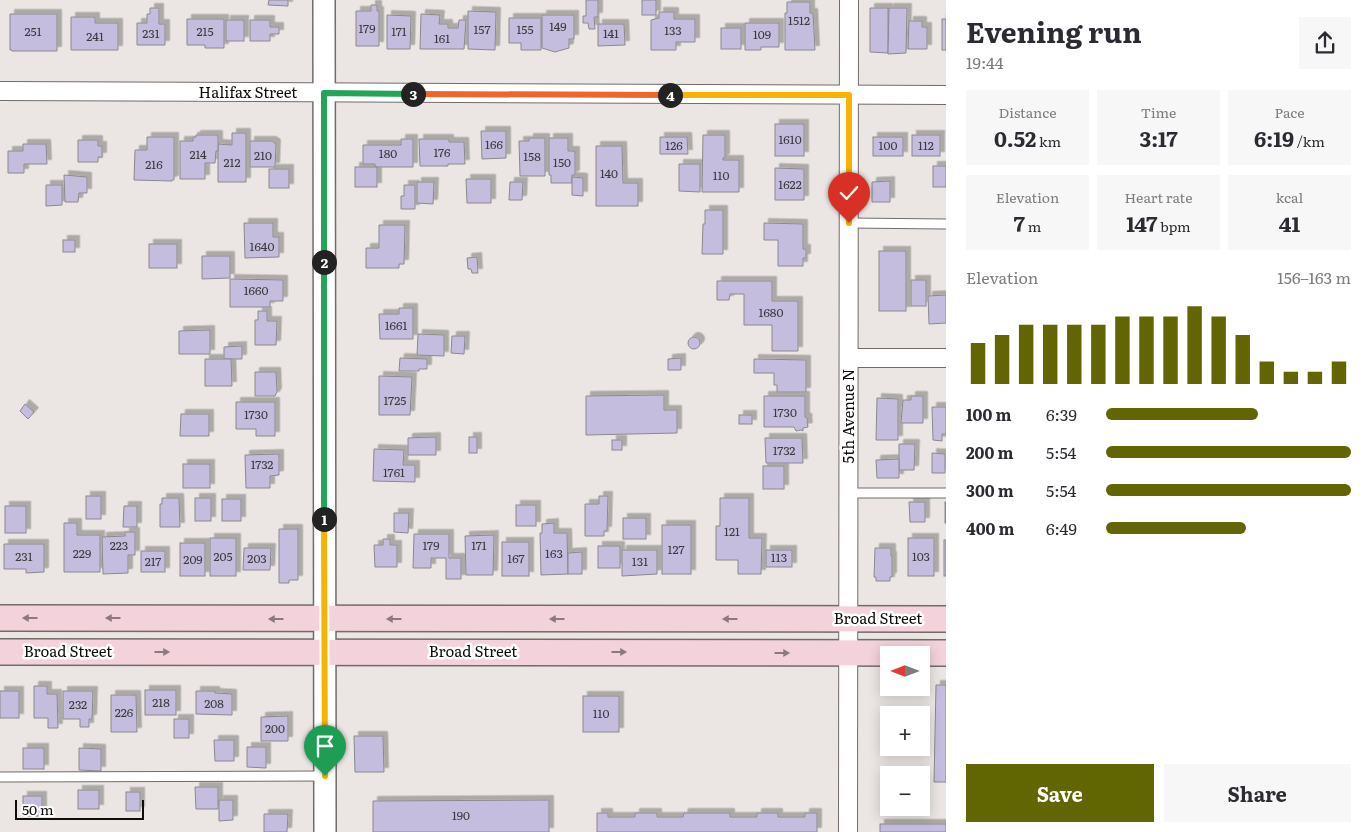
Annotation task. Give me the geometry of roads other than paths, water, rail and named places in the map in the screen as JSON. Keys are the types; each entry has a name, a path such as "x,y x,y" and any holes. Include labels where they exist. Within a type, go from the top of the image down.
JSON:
{"main road":[{"name":"Broad Street","path":"0,618 946,619"},
{"name":"Broad Street","path":"0,652 946,654"}],"street":[{"path":"324,0 325,832"},
{"name":"5th Avenue N","path":"848,832 849,0"},
{"name":"Halifax Street","path":"0,91 946,95"},
{"path":"849,358 946,358"}],"lane":[{"path":"849,223 946,224"},
{"path":"849,493 946,492"},
{"path":"0,777 325,776"}]}
